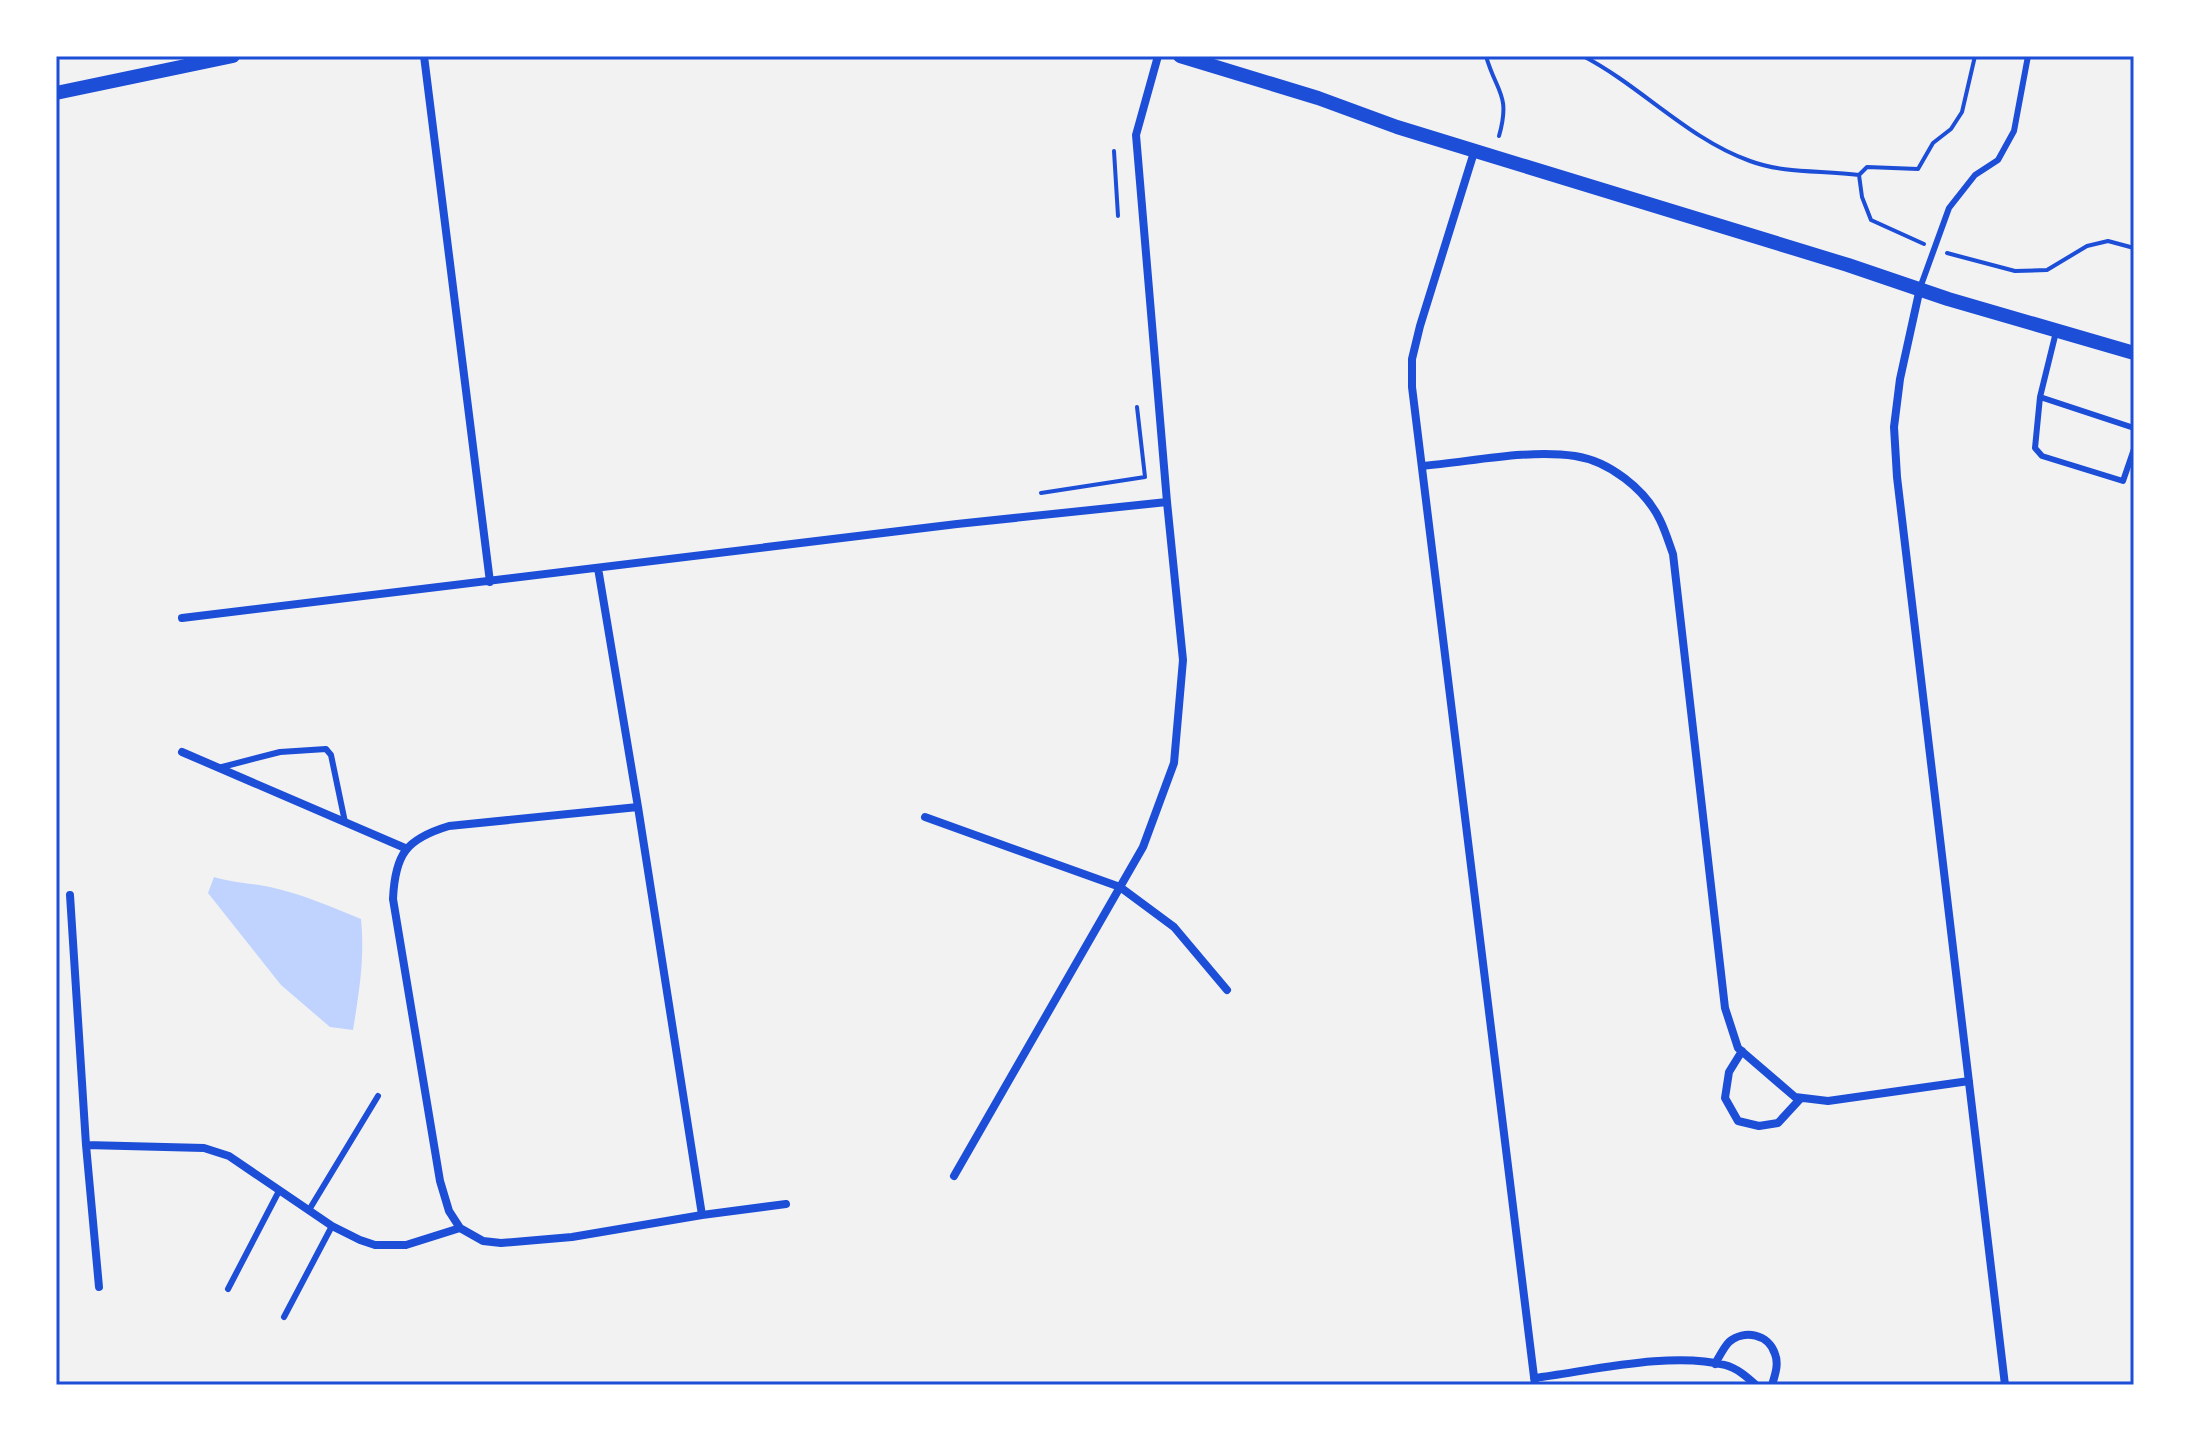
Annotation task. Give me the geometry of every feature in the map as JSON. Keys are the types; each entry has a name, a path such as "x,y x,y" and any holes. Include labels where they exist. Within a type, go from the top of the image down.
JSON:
{"street":[{"path":"56,93 233,56"},
{"path":"424,56 490,582"},
{"path":"954,1176 1143,847 1174,763 1183,660 1136,135 1158,56"},
{"path":"1180,56 1318,98 1397,127 2056,332 2134,353"},
{"path":"1475,149 1412,359 1412,387 1535,1382 1658,1361 1690,1361 1727,1365 1756,1385"},
{"path":"1920,288 1900,379 1894,427 1897,477 2005,1385"},
{"path":"1422,466 1545,454 1578,456 1608,468 1636,487 1660,518 1673,554 1725,1008 1742,1051 1795,1097 1801,1098 1828,1101 1969,1081"},
{"path":"182,618 957,524 1167,502"},
{"path":"598,568 702,1215"},
{"path":"182,752 405,848"},
{"path":"638,807 449,826 425,833 405,848 394,872 393,899 440,1181 449,1211 460,1228 483,1241 501,1243 572,1237 786,1204"},
{"path":"925,817 1120,887 1174,927 1227,990"},
{"path":"70,895 86,1145 99,1287"},
{"path":"1742,1051 1729,1072 1725,1098 1738,1121 1759,1126 1778,1123 1801,1098"},
{"path":"86,1145 204,1148 229,1156 332,1226 375,1245 406,1245 460,1228"},
{"path":"1715,1364 1730,1342 1750,1334 1763,1337 1775,1353 1776,1372 1772,1385"}],"lane":[{"path":"1920,288 1949,208 1962,188 2005,151 2014,131 2028,56"},
{"path":"2056,332 2040,397 2035,448 2042,456 2123,481 2134,449"},
{"path":"2040,397 2134,428"},
{"path":"218,768 280,752 326,749 331,755 345,822"},
{"path":"309,1210 378,1096"},
{"path":"228,1289 279,1191"},
{"path":"284,1317 332,1226"}],"path":[{"path":"1486,56 1504,97 1499,136"},
{"path":"1583,56 1718,147 1749,161 1777,169 1859,175 1867,167 1918,169 1933,143 1951,129 1962,112 1975,56"},
{"path":"1114,151 1118,216"},
{"path":"1859,175 1862,197 1871,220 1903,237 1964,259 2015,271 2047,270 2087,246 2108,241 2134,248"},
{"path":"1041,493 1145,477 1137,407"}],"water":[{"path":"214,877 282,890 361,919 362,961 353,1030 330,1027 281,985 208,893"}]}
